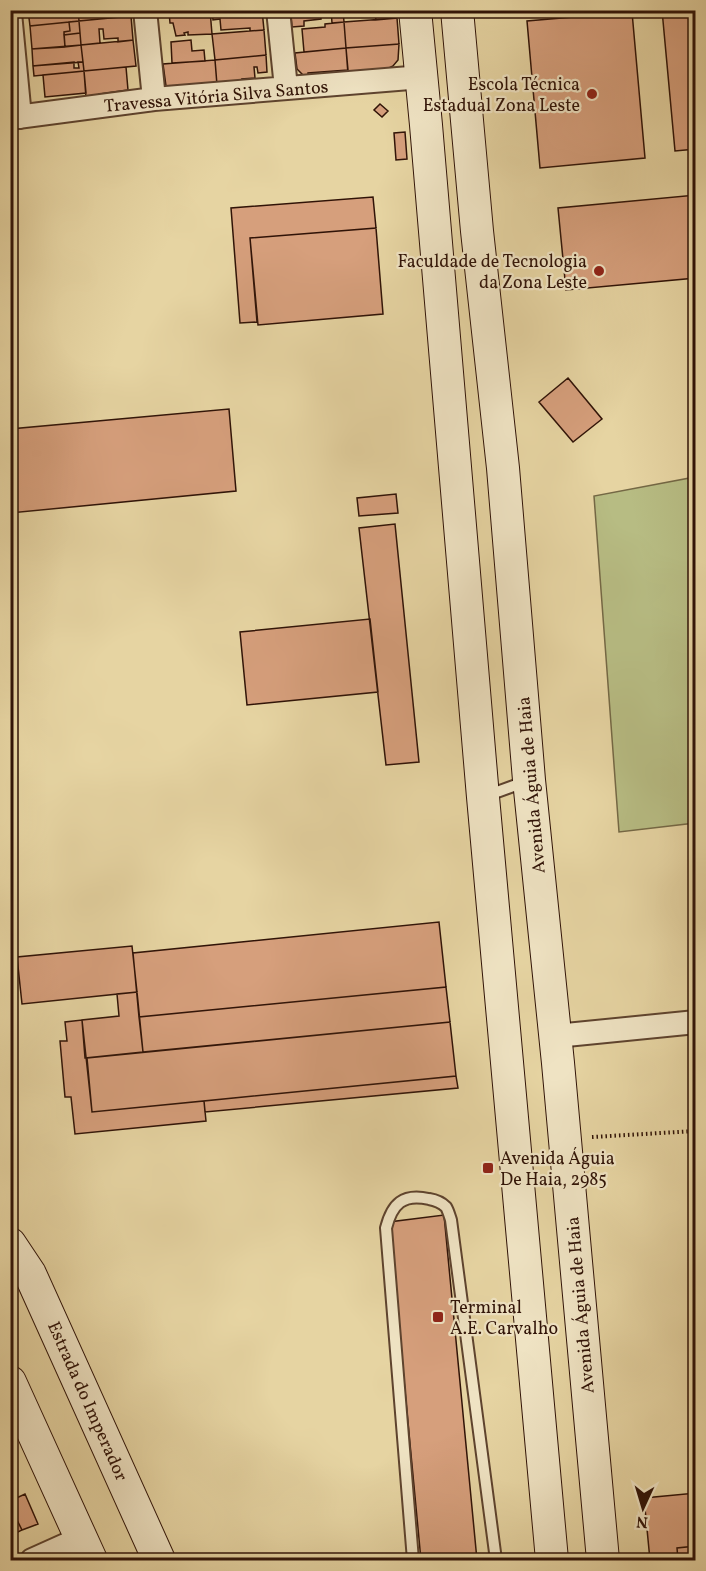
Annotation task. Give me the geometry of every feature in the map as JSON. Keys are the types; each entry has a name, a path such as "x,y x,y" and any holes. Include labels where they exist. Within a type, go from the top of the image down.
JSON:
{"main road":[{"path":"415,10 552,1560"},
{"name":"Avenida Águia de Haia","path":"457,10 502,468 529,780 603,1560"},
{"name":"Estrada do Imperador","path":"10,1244 35,1284 159,1560"},
{"path":"10,1382 86,1549"}],"street":[{"path":"145,10 154,99"},
{"path":"278,10 286,88"},
{"path":"10,13 15,118"},
{"name":"Travessa Vitória Silva Santos","path":"15,118 154,99 422,77"},
{"path":"555,1036 696,1022"},
{"path":"32,1560 86,1549"}],"lane":[{"path":"483,797 529,780"},
{"path":"412,1560 386,1228 390,1214 397,1204 406,1198 420,1197 435,1200 446,1207 451,1220 496,1560"}],"path":[{"path":"588,1137 696,1131"}],"green space":[{"path":"695,477 695,823 619,832 594,496"}],"building":[{"path":"28,10 78,10 79,21 30,26"},
{"path":"78,10 131,10 131,16 79,21"},
{"path":"210,10 212,34 188,35 188,32 184,33 185,35 176,36 173,23 170,23 169,12"},
{"path":"212,10 262,10 264,30 250,31 250,28 221,30 220,19 213,20"},
{"path":"320,10 321,19 304,21 304,26 292,27 291,15 295,15 295,12"},
{"path":"331,10 343,10 344,22 332,23"},
{"path":"356,10 396,10 397,18 376,20 375,15 356,17"},
{"path":"662,10 692,10 696,50 696,149 675,151"},
{"path":"632,12 645,158 540,168 527,21"},
{"path":"131,16 133,40 118,42 118,38 104,39 103,29 99,29 100,43 81,45 79,21"},
{"path":"397,18 399,44 346,48 344,22"},
{"path":"79,21 80,33 64,35 64,32 70,31 69,22"},
{"path":"69,22 70,31 64,32 65,47 32,49 30,26"},
{"path":"344,22 346,48 304,52 302,29 325,27 325,24"},
{"path":"264,30 266,55 215,60 212,34"},
{"path":"80,33 81,45 65,47 64,35"},
{"path":"133,40 136,66 84,71 81,45"},
{"path":"191,40 192,51 204,50 205,61 172,63 171,42"},
{"path":"399,44 398,60 393,66 385,70 348,74 346,48"},
{"path":"81,45 83,62 33,66 32,49"},
{"path":"346,48 348,70 308,73 308,77 297,69 295,53"},
{"path":"266,55 267,72 258,73 257,67 254,67 255,78 242,79 243,83 217,85 215,60"},
{"path":"215,60 217,85 174,89 166,86 163,64"},
{"path":"74,62 74,68 79,68 78,62 83,62 84,71 34,76 33,66"},
{"path":"126,67 128,90 86,98 84,71"},
{"path":"84,71 86,93 45,97 43,75"},
{"path":"380,104 388,111 382,117 374,110"},
{"path":"405,132 407,159 396,160 394,133"},
{"path":"696,195 696,278 566,290 558,208"},
{"path":"373,197 376,228 250,238 257,322 240,323 231,208"},
{"path":"376,228 383,314 258,325 250,238"},
{"path":"568,378 602,419 573,442 539,402"},
{"path":"229,409 236,491 10,513 10,490 14,490 10,429"},
{"path":"396,494 398,513 359,516 357,498"},
{"path":"395,524 419,762 386,765 359,528"},
{"path":"370,619 378,692 247,705 240,632"},
{"path":"439,922 446,987 139,1017 133,953"},
{"path":"132,946 137,992 22,1004 17,957"},
{"path":"446,987 450,1022 143,1052 139,1017"},
{"path":"10,989 14,1031 10,1031"},
{"path":"137,992 143,1052 85,1058 82,1020 119,1016 117,994"},
{"path":"82,1020 92,1112 204,1101 206,1121 75,1134 71,1097 65,1097 60,1041 67,1041 65,1022"},
{"path":"450,1022 456,1076 92,1112 87,1058"},
{"path":"456,1076 458,1088 205,1112 204,1101"},
{"path":"444,1215 477,1560 421,1560 389,1222"},
{"path":"696,1493 696,1546 677,1548 678,1560 650,1560 644,1498"},
{"path":"25,1494 38,1524 22,1530 10,1506 10,1501"},
{"path":"10,1506 22,1530 10,1536"},
{"path":"696,1546 696,1560 678,1560 677,1548"}],"place":[{"name":"Escola Técnica Estadual Zona Leste","path":"592,94"},
{"name":"Faculdade de Tecnologia da Zona Leste","path":"599,271"},
{"name":"Avenida Águia De Haia, 2985","path":"488,1168"},
{"name":"Terminal A.E. Carvalho","path":"438,1317"}]}
